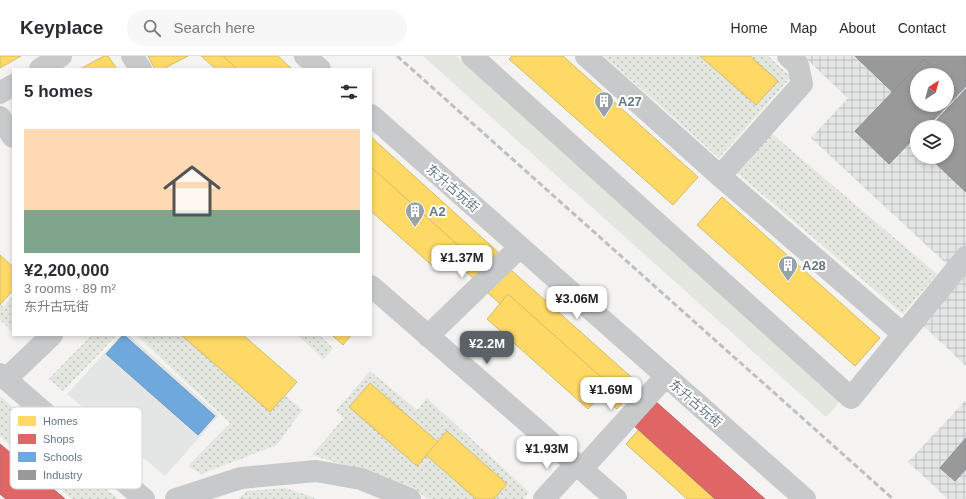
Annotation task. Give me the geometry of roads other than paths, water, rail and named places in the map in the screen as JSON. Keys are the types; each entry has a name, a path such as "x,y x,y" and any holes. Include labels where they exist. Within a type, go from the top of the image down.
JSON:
{"street":[{"path":"42,68 62,56"},
{"path":"132,56 140,68"},
{"path":"305,56 319,68"},
{"path":"472,56 851,398 966,257"},
{"path":"586,56 720,176 903,334"},
{"path":"720,176 802,84 798,65 788,56"},
{"path":"0,93 12,86"},
{"name":"东升古玩街","path":"372,116 805,499"},
{"path":"0,117 12,135"},
{"path":"428,336 520,247"},
{"path":"372,287 616,499"},
{"path":"38,407 3,377 51,336"},
{"path":"544,499 579,466 666,376"},
{"path":"176,499 241,478 316,470 361,479 410,499"},
{"path":"132,489 144,499"}],"railway":[{"path":"397,56 893,499"}],"place":[{"name":"A27","path":"604,118"},
{"name":"A2","path":"415,228"},
{"name":"A28","path":"788,282"}]}
